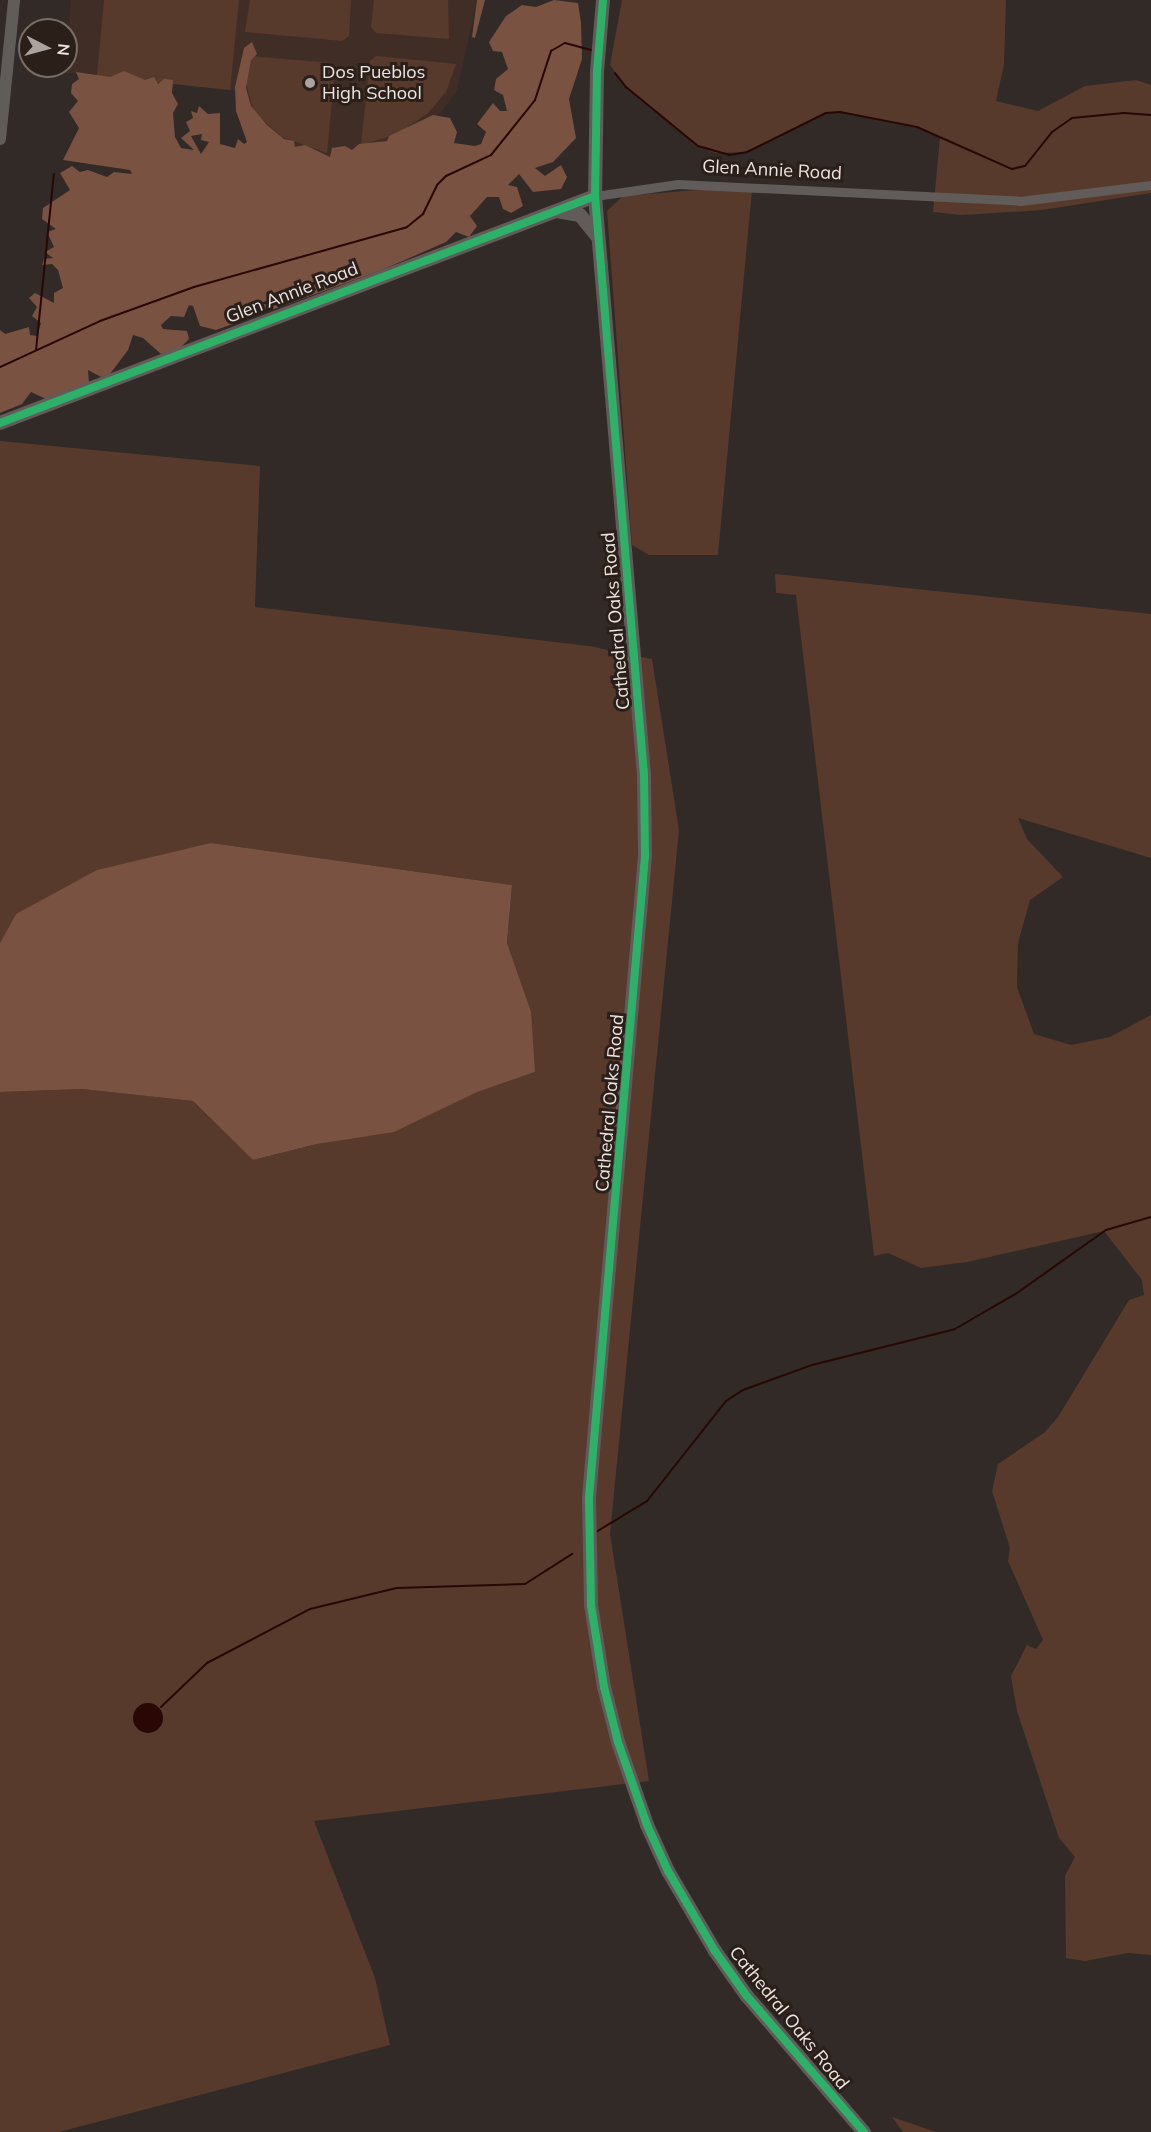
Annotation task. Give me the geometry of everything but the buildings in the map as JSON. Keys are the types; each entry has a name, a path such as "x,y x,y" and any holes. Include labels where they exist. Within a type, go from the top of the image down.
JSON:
{"main road":[{"name":"Cathedral Oaks Road","path":"603,0 597,72 595,195 643,765 645,856 589,1498 589,1570 597,1648 618,1742 632,1786 684,1901 746,1995 863,2132"},
{"name":"Glen Annie Road","path":"0,423 595,195"},
{"path":"552,211 575,212 586,219 598,237"}],"street":[{"path":"0,139 14,0"},
{"name":"Glen Annie Road","path":"595,195 678,184 1020,201 1151,185"}],"shaded area":[{"name":"Dos Pueblos High School","path":"71,0 477,0 457,90 443,110 417,134 327,158 266,141 237,91 78,74 78,18 70,18"},
{"path":"104,0 239,0 230,90 97,76"},
{"path":"250,0 351,0 349,36 342,41 245,32"},
{"path":"374,0 448,0 449,39 376,33 371,27"},
{"path":"477,0 485,0 475,38 472,37"},
{"path":"554,0 578,3 582,59 569,99 576,138 553,162 535,168 545,176 561,165 567,177 561,189 533,192 519,174 508,185 517,187 523,206 511,213 503,209 499,197 487,197 470,216 477,226 469,237 456,232 446,242 382,270 216,330 200,326 193,306 189,305 184,317 171,316 161,325 163,329 187,331 189,339 180,348 161,354 143,338 133,335 128,350 110,374 101,377 88,370 89,383 46,399 31,392 22,404 0,413 0,330 5,334 29,327 30,335 37,336 41,323 32,316 37,307 29,298 35,293 54,303 54,293 63,288 58,270 52,264 42,265 44,259 53,258 45,252 54,247 47,232 56,229 42,219 43,208 70,190 60,173 72,166 80,172 88,170 107,177 114,172 132,174 130,170 63,160 79,128 69,112 78,101 71,93 72,84 79,79 78,72 110,77 124,71 145,80 154,77 158,84 164,79 173,80 172,93 178,104 173,113 175,137 181,148 194,150 181,138 190,131 186,122 193,118 191,111 197,113 199,106 208,114 220,113 220,144 235,148 238,139 244,144 247,142 236,111 235,87 244,48 252,42 257,54 251,60 246,88 251,106 267,125 284,139 294,141 295,147 305,145 330,157 332,148 345,146 352,150 359,144 387,141 389,136 433,115 450,118 457,132 454,143 475,146 481,144 486,132 477,124 493,103 500,111 507,111 503,95 494,90 496,79 508,69 502,52 493,51 489,42 506,16 522,5 536,7","holes":["202,134 201,140 209,142 201,154 191,136"]},
{"path":"622,0 1006,0 1004,64 996,101 1038,111 1085,86 1136,80 1151,85 1151,193 1042,210 962,215 933,212 940,137 917,127 840,112 826,113 747,152 715,153 698,146 626,87 610,65"},
{"path":"252,56 330,63 335,68 327,153 282,137 254,112 246,83"},
{"path":"376,56 456,64 446,92 428,113 397,134 361,145 370,61"},
{"path":"723,188 752,190 718,555 649,555 632,545 607,211 623,196"},
{"path":"0,441 260,466 255,607 589,646 652,659 679,830 610,1534 649,1781 314,1821 375,1978 390,2045 59,2132 0,2132 0,1092 82,1089 193,1101 253,1160 317,1144 535,1072 507,943 512,885 211,843 16,914 0,943"},
{"path":"775,574 1151,614 1151,858 1018,818 1027,839 1063,877 1030,900 1018,943 1017,987 1034,1034 1071,1045 1110,1037 1151,1015 1151,1955 1128,1953 1085,1961 1066,1958 1065,1876 1075,1857 1059,1838 1017,1711 1011,1676 1027,1645 1036,1649 1043,1640 1008,1561 1010,1548 992,1491 998,1464 1045,1432 1058,1417 1129,1300 1144,1295 1142,1280 1104,1231 967,1262 921,1268 888,1253 874,1256 796,595 776,593"},
{"path":"211,843 512,885 507,943 531,1012 535,1072 477,1092 394,1132 317,1144 253,1160 193,1101 82,1089 0,1092 0,943 16,914 97,870"},
{"path":"148,1703 159,1707 163,1718 159,1729 148,1733 137,1729 133,1718 137,1707"},
{"path":"892,2117 936,2132 903,2132"}],"waterway":[{"path":"0,367 100,321 194,287 407,227 423,214 437,185 446,176 491,155 535,100 551,51 565,43 592,50"},
{"path":"615,73 626,87 698,146 729,155 747,152 826,113 840,112 917,127 1012,169 1025,166 1052,132 1072,118 1124,113 1151,115"},
{"path":"36,350 54,174"},
{"path":"596,1532 647,1501 726,1401 743,1390 812,1365 955,1329 1017,1293 1106,1230 1151,1217"},
{"path":"161,1707 207,1663 310,1609 397,1588 525,1584 572,1554"}],"cycle path":[{"path":"603,0 597,72 595,196 644,775 645,856 589,1498 591,1605 604,1687 618,1742 647,1825 668,1871 715,1951 746,1995 864,2132"},
{"path":"0,423 595,196"}],"place":[{"name":"Dos Pueblos High School","path":"310,83"}]}
